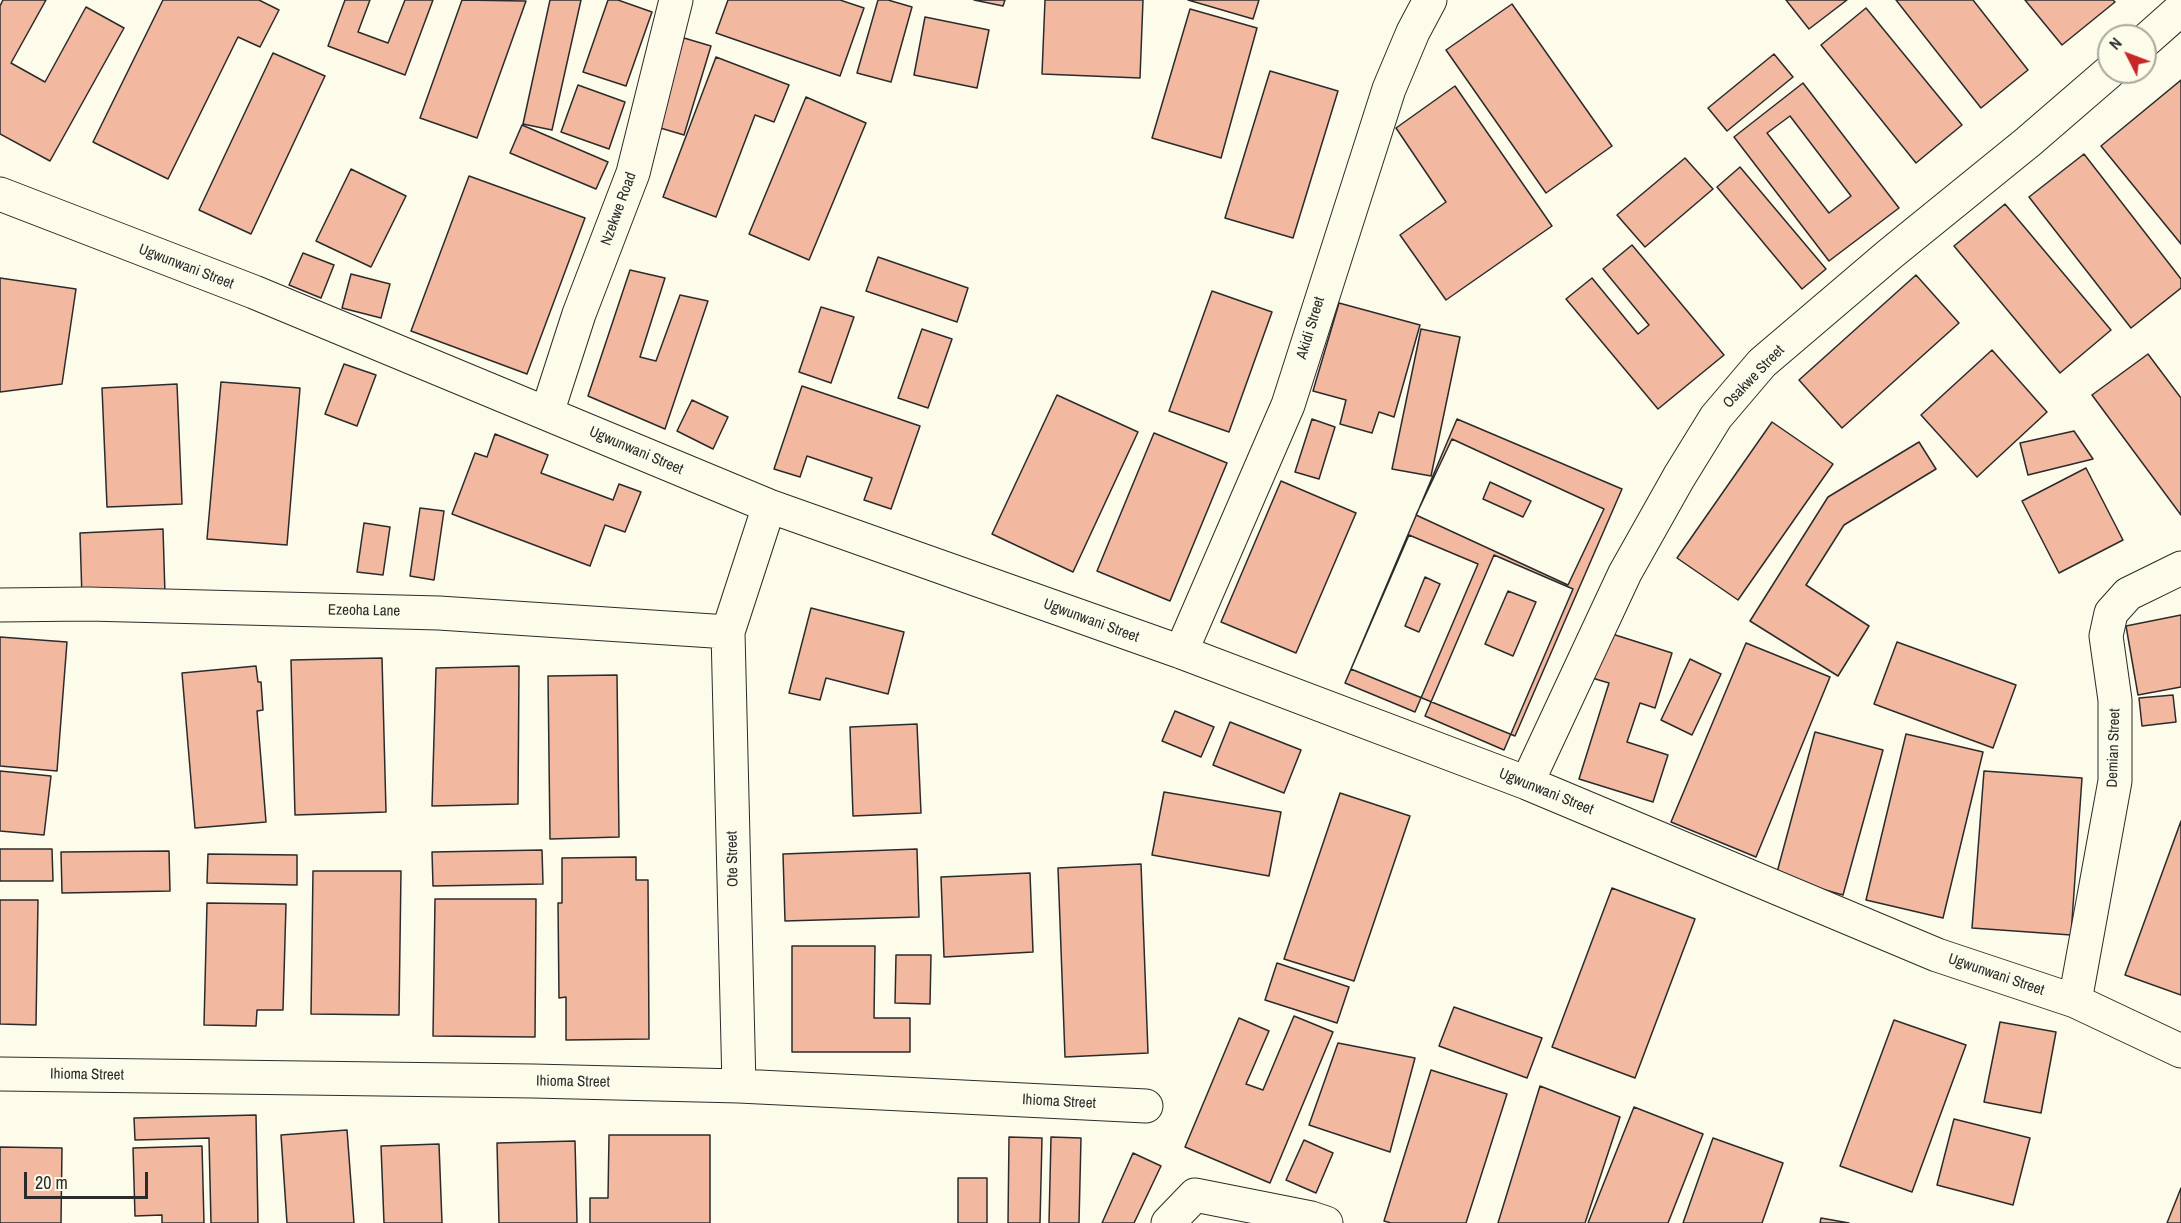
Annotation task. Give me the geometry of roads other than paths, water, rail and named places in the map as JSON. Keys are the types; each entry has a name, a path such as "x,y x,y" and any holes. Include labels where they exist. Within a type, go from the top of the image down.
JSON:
{"street":[{"name":"Nzekwe Road","path":"547,413 579,314 633,173 676,0"},
{"name":"Akidi Street","path":"1181,652 1288,405 1389,90 1413,32 1430,0"},
{"path":"2157,30 2181,9"},
{"name":"Osakwe Street","path":"1527,783 1625,573 1716,417 1762,363 2097,82"},
{"name":"Ugwunwani Street","path":"0,194 254,292 769,506 1181,652 1527,783 1936,955 2075,1001 2181,1051"},
{"name":"Ote Street","path":"739,1086 728,632 769,506"},
{"name":"Demian Street","path":"2075,1001 2115,782 2115,700 2106,636 2111,613 2128,594 2181,568"},
{"name":"Ezeoha Lane","path":"0,605 88,604 439,613 728,632"},
{"name":"Ihioma Street","path":"0,1074 739,1086 1146,1106"},
{"path":"1168,1223 1195,1195 1326,1223"}]}
